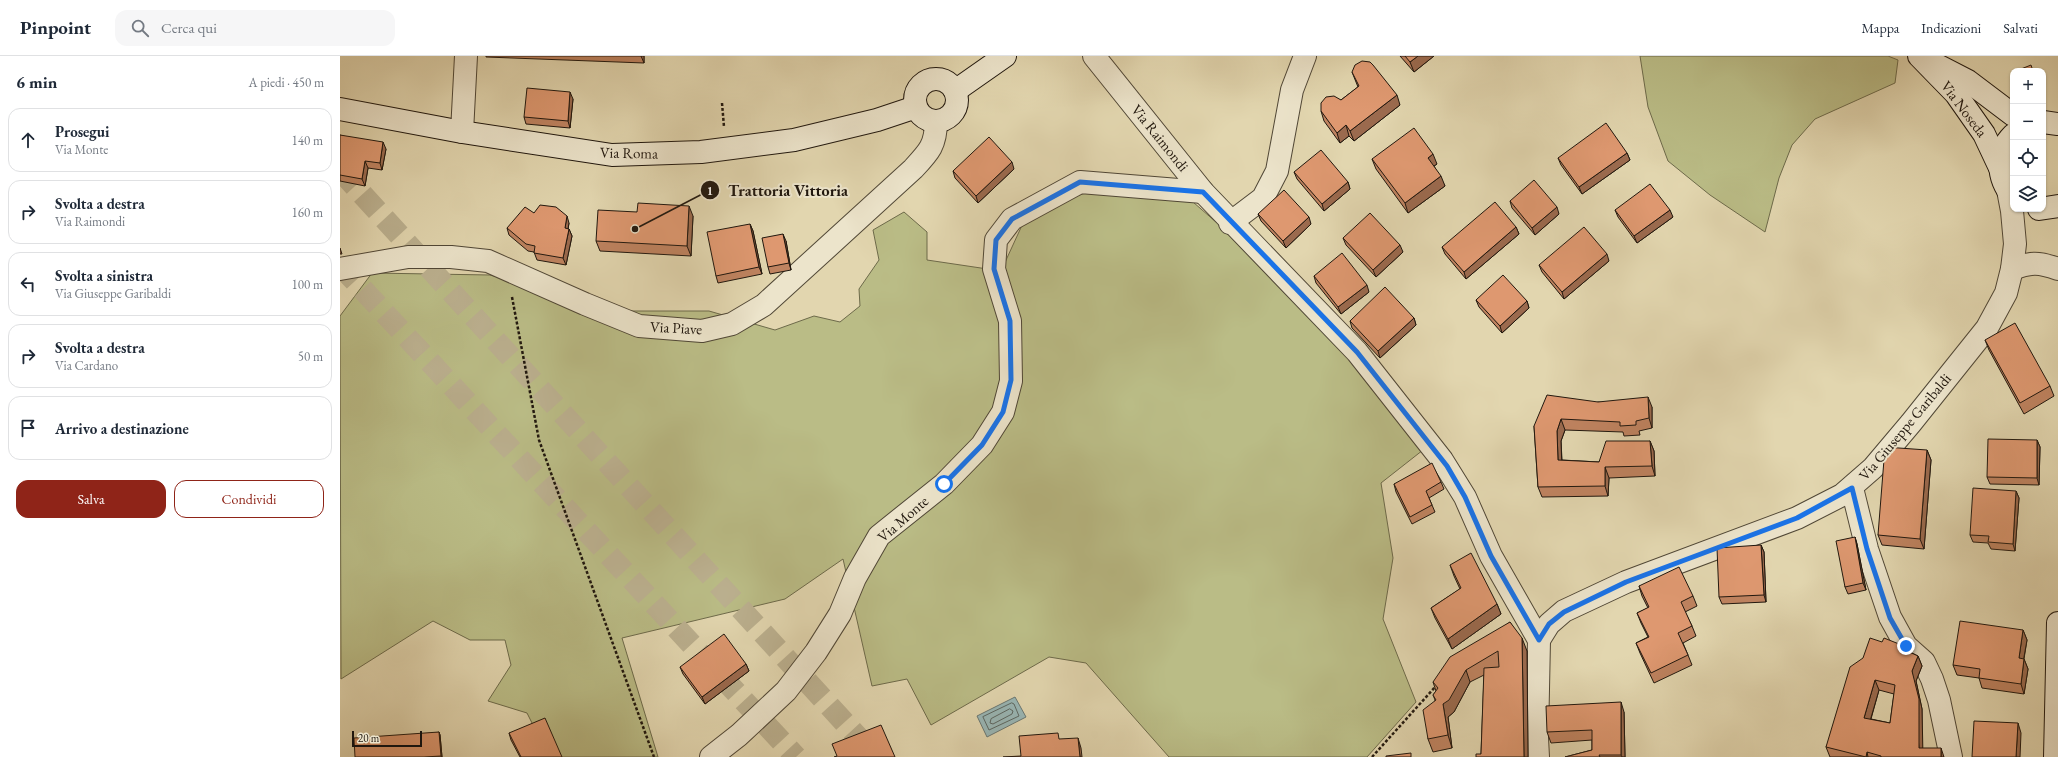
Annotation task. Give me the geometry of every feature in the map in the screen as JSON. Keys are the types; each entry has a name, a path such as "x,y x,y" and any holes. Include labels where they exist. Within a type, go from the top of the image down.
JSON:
{"street":[{"path":"462,132 466,56"},
{"path":"955,91 1005,56"},
{"name":"Via Raimondi","path":"1094,56 1203,192 1230,223 1357,352 1447,466 1465,497 1491,556 1539,640"},
{"path":"1230,223 1263,198 1277,171 1292,90 1305,56"},
{"name":"Via Noseda","path":"1919,56 1968,81 2010,113"},
{"name":"Via Noseda","path":"1919,56 1956,94 1984,134 2010,194"},
{"path":"940,79 946,81 955,91 957,97 954,111 949,116 936,121 923,117 916,107 915,95 917,88 927,80 940,79"},
{"name":"Via Roma","path":"340,109 462,132 612,155 701,152 794,140 877,120 916,107"},
{"name":"Via Piave","path":"340,269 408,258 450,257 488,261 639,326 702,331 732,324 764,305 913,169 930,151 936,133 936,121"},
{"path":"2046,122 2058,124"},
{"path":"2000,168 2002,152 2010,139"},
{"name":"Via Monte","path":"711,757 740,735 786,691 816,652 840,614 855,578 879,536 944,484 982,445 1003,412 1011,380 1010,321 994,269 996,240 1012,219 1080,182 1203,192"},
{"name":"Via Giuseppe Garibaldi","path":"2015,244 2048,209"},
{"name":"Via Giuseppe Garibaldi","path":"1539,640 1549,624 1564,612 1626,582 1797,518 1852,488 1873,468 1912,423 1987,328 2006,293 2012,269 2015,244 2012,212"},
{"path":"2012,269 2028,264 2044,264 2058,269"},
{"path":"1852,488 1867,549 1890,618 1906,646 1924,662 1932,679 1939,700 1951,757"},
{"path":"2055,757 2058,623"},
{"path":"1538,757 1537,730 1539,640"}],"path":[{"path":"506,269 539,440 654,757"},
{"path":"1372,757 1437,684"}],"green space":[{"path":"1640,56 1888,56 1898,60 1895,83 1815,119 1792,145 1779,178 1765,232 1710,195 1668,161 1648,107"},
{"path":"1093,190 1193,202 1318,311 1423,450 1381,483 1393,558 1383,619 1416,702 1367,757 1169,757 1086,663 1049,657 931,725 907,679 872,686 843,559 785,599 622,638 658,757 549,757 527,713 488,701 511,665 505,640 470,640 433,621 341,679 340,316 372,273 490,275 622,311 709,311 775,330 814,316 840,322 860,306 859,289 879,260 873,230 904,212 927,232 927,260 1001,271 1024,221 1061,202"}],"water":[{"path":"1015,697 1026,717 987,737 977,716"}],"building":[{"path":"1405,56 1418,56 1410,62"},
{"path":"1362,61 1370,62 1397,95 1350,131 1346,125 1337,133 1321,111 1321,103 1326,97 1334,96 1341,100 1359,86 1352,72 1355,65"},
{"path":"2031,65 2032,68 2024,68"},
{"path":"527,88 570,92 568,121 524,117"},
{"path":"1606,123 1627,153 1579,187 1558,158"},
{"path":"1414,128 1433,154 1428,158 1441,176 1405,203 1372,159"},
{"path":"340,135 383,142 380,163 365,161 362,179 340,175"},
{"path":"989,137 1012,162 976,196 953,171"},
{"path":"1321,150 1348,182 1322,204 1294,172"},
{"path":"1534,180 1557,207 1532,228 1510,201"},
{"path":"1650,184 1670,210 1634,236 1615,210"},
{"path":"1284,190 1309,217 1283,241 1258,214"},
{"path":"1495,202 1516,227 1464,272 1442,247"},
{"path":"638,203 689,206 687,246 596,241 598,210 637,212"},
{"path":"540,205 556,207 567,216 565,228 569,229 563,258 534,253 535,246 526,244 507,228 525,207 534,213"},
{"path":"1370,213 1400,245 1373,270 1343,238"},
{"path":"750,224 759,267 716,276 707,232"},
{"path":"1584,227 1607,254 1562,292 1539,265"},
{"path":"783,234 789,263 768,267 762,238"},
{"path":"1342,253 1367,285 1338,307 1314,276"},
{"path":"1503,275 1527,301 1500,326 1476,300"},
{"path":"1385,287 1414,318 1378,351 1350,321"},
{"path":"2015,323 2050,386 2020,403 1985,340"},
{"path":"1547,395 1598,402 1648,397 1649,418 1636,421 1636,425 1620,426 1620,422 1561,419 1557,431 1558,460 1599,462 1606,441 1650,441 1652,466 1605,467 1605,486 1538,487 1534,426"},
{"path":"1988,439 2037,440 2037,478 1987,477"},
{"path":"1885,447 1927,450 1920,539 1878,535"},
{"path":"1432,463 1441,482 1426,491 1432,505 1410,517 1394,484"},
{"path":"1973,488 2016,491 2013,544 1988,542 1989,536 1970,535"},
{"path":"1855,537 1863,583 1845,587 1836,541"},
{"path":"1761,545 1764,595 1719,597 1717,548"},
{"path":"1471,553 1497,604 1448,639 1431,608 1461,588 1450,565"},
{"path":"1679,567 1693,596 1681,602 1692,626 1678,633 1688,655 1651,673 1636,643 1649,637 1637,613 1649,607 1639,586"},
{"path":"1960,621 2023,630 2019,658 2024,659 2021,684 1979,678 1980,669 1953,665"},
{"path":"1510,622 1522,638 1524,757 1476,757 1476,754 1481,754 1484,668 1499,667 1498,651 1466,670 1449,700 1443,704 1448,735 1428,739 1423,710 1436,700 1433,695 1438,688 1433,682 1450,657"},
{"path":"724,634 746,664 702,697 680,667"},
{"path":"1870,638 1882,642 1884,638 1904,646 1903,649 1918,656 1912,671 1919,699 1919,748 1941,748 1941,757 1881,757 1867,752 1866,757 1826,747 1850,667 1863,658","holes":["1875,680 1895,685 1890,723 1864,718"]},
{"path":"1621,702 1621,755 1599,755 1600,757 1565,757 1592,750 1592,730 1547,732 1546,706"},
{"path":"545,718 562,757 521,757 509,733"},
{"path":"1974,721 2018,723 2016,757 1972,757"},
{"path":"881,725 895,757 834,757 837,756 832,744"},
{"path":"439,732 441,756 355,757 354,738"},
{"path":"1058,733 1059,739 1078,738 1080,757 1003,757 1021,756 1019,736"},
{"path":"1411,753 1411,757 1386,757 1386,756"}],"tunnel":[{"path":"340,170 876,757"},
{"path":"340,265 796,757"}],"place":[{"name":"Trattoria Vittoria","path":"635,229"}],"route":[{"path":"944,484 982,445 1003,412 1011,380 1010,321 994,269 996,240 1012,219 1080,182 1203,192 1230,223 1357,352 1447,466 1465,497 1491,556 1539,640 1549,624 1564,612 1626,582 1797,518 1842,495 1852,488 1867,549 1890,618 1906,646"}]}
